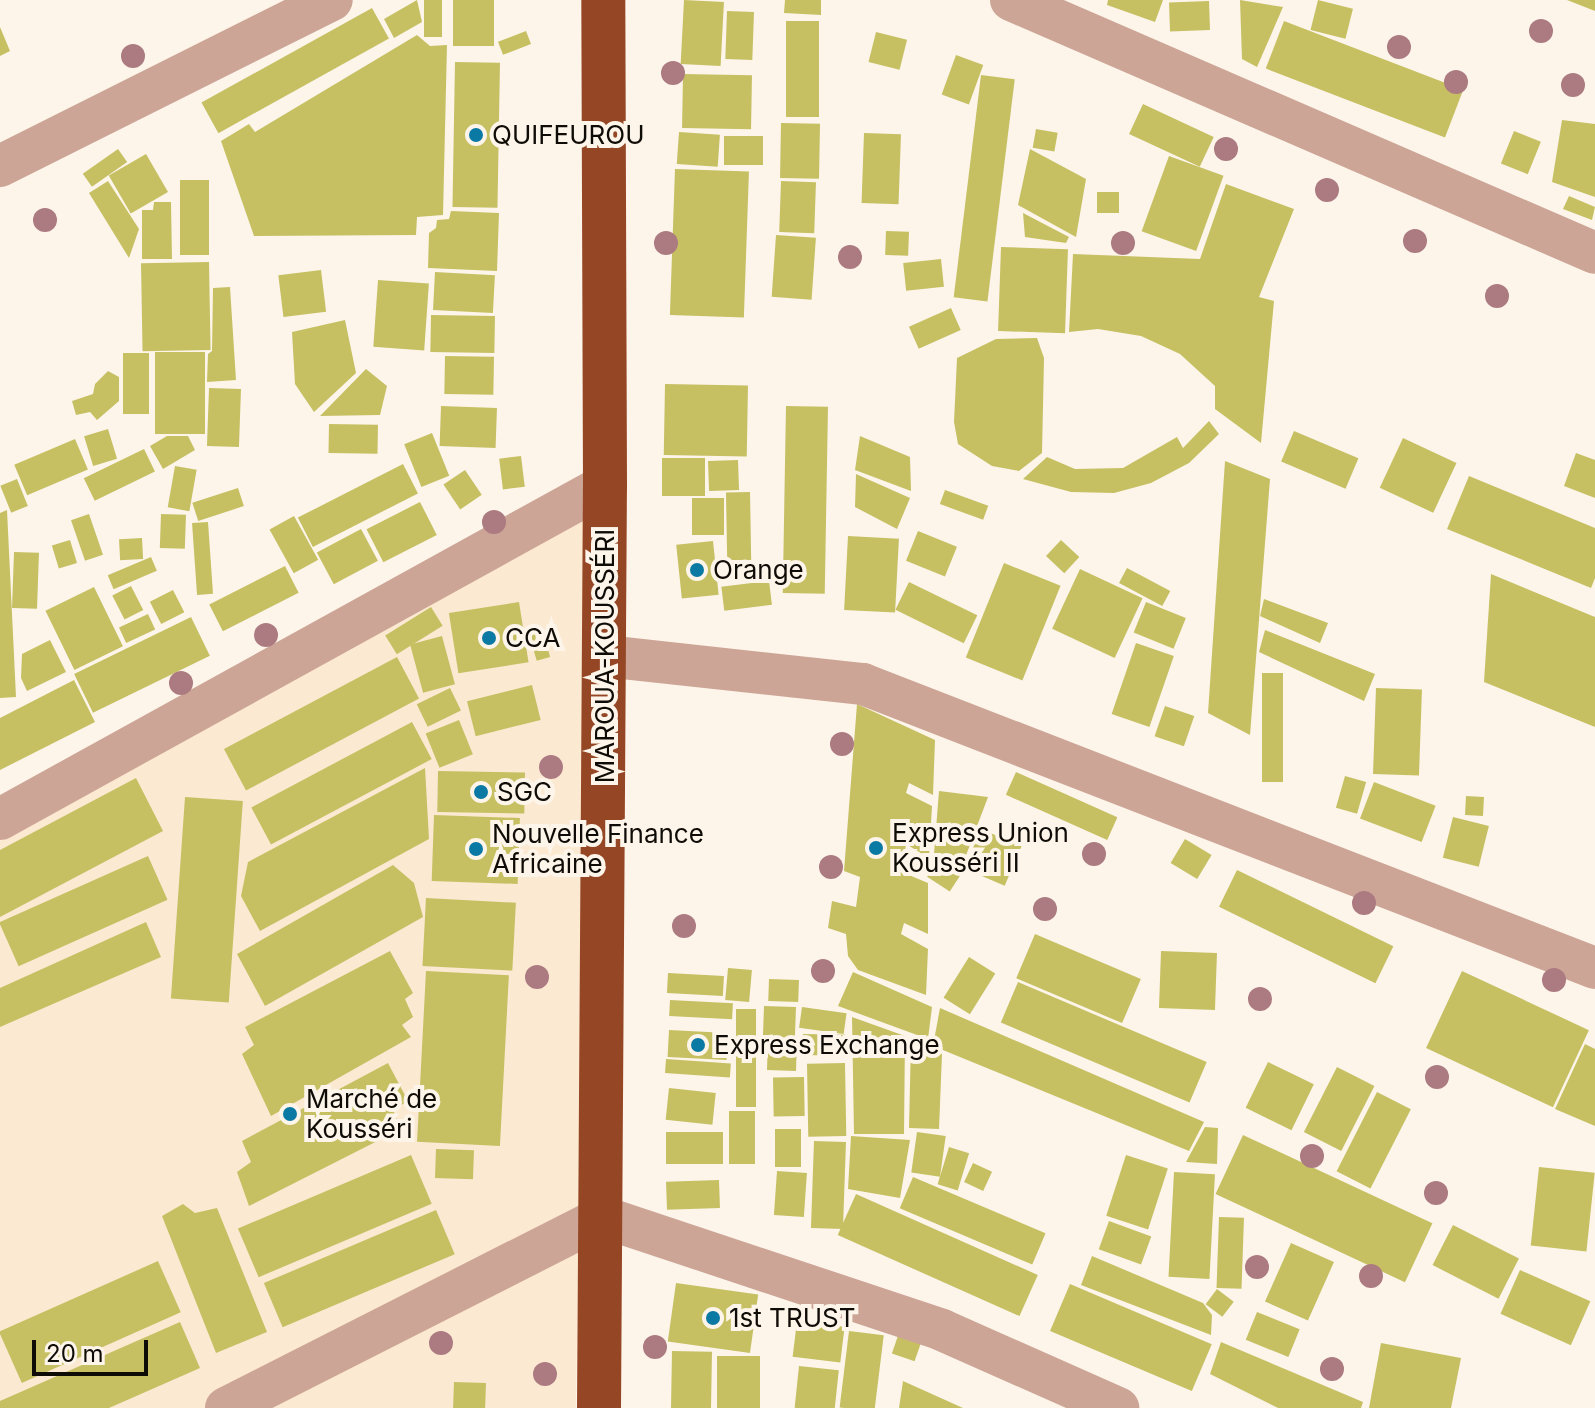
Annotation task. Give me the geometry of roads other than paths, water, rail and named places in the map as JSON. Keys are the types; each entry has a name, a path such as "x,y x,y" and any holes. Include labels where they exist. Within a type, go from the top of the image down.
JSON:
{"highway":[{"name":"MAROUA-KOUSSÉRI","path":"599,1408 603,1217 605,656 603,0"}],"street":[{"path":"0,166 332,0"},
{"path":"1011,0 1595,253"},
{"path":"0,819 605,485"},
{"path":"605,656 863,684 1595,968"},
{"path":"226,1408 603,1217 942,1330 1118,1408"}],"place":[{"name":"QUIFEUROU","path":"476,135"},
{"name":"Orange","path":"697,570"},
{"name":"CCA","path":"489,638"},
{"name":"SGC","path":"481,792"},
{"name":"Express Union Kousséri II","path":"876,848"},
{"name":"Nouvelle Finance Africaine","path":"476,849"},
{"name":"Express Exchange","path":"698,1045"},
{"name":"Marché de Kousséri","path":"290,1114"},
{"name":"1st TRUST","path":"713,1318"}]}
